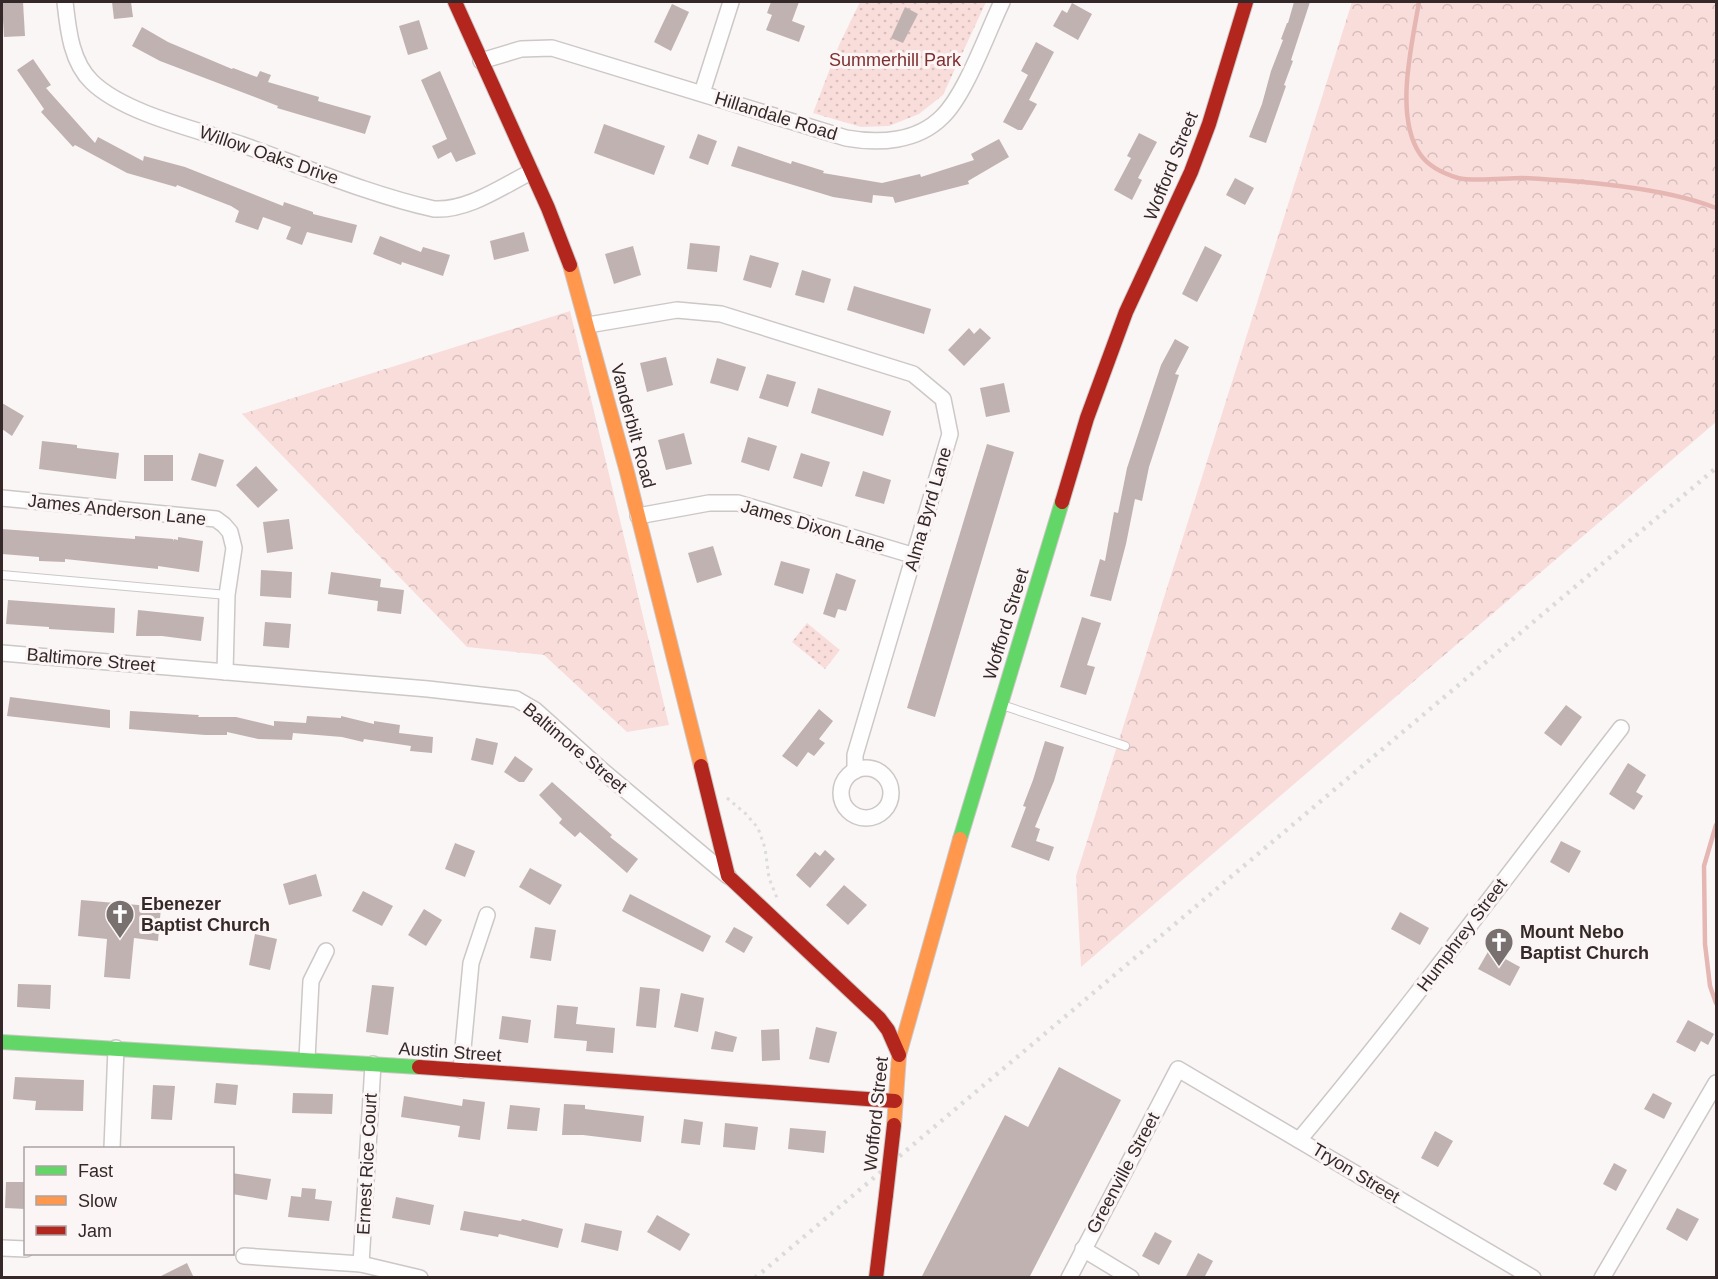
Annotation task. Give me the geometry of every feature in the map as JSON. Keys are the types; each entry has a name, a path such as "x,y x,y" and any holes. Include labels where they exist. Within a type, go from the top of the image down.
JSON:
{"street":[{"name":"Willow Oaks Drive","path":"65,2 74,52 90,80 102,91 151,114 434,209 445,210 465,205 531,172"},
{"name":"Vanderbilt Road","path":"455,2 548,208 572,271 638,516 728,876"},
{"path":"702,93 731,2"},
{"name":"Hillandale Road","path":"482,61 521,49 552,48 846,138 863,141 898,140 922,131 943,117 963,88 1002,2"},
{"name":"Wofford Street","path":"876,1278 894,1125 899,1055 1000,705 1104,368 1126,312 1191,172 1209,124 1246,2"},
{"name":"Alma Byrd Lane","path":"588,325 677,310 721,314 913,374 943,399 950,434 855,755 855,771"},
{"name":"James Anderson Lane","path":"2,498 216,519 224,525 230,532 234,548 227,595 225,672"},
{"name":"James Dixon Lane","path":"638,516 709,503 738,503 915,556"},
{"name":"Baltimore Street","path":"2,653 428,689 516,699 523,702 728,876 879,1018 888,1030 899,1055"},
{"name":"Humphrey Street","path":"1299,1140 1463,936 1621,728"},
{"path":"461,1070 471,963 487,915"},
{"path":"307,1059 311,981 326,951"},
{"name":"Austin Street","path":"2,1042 307,1059 895,1101"},
{"path":"112,1147 116,1048"},
{"name":"Ernest Rice Court","path":"361,1264 373,1064"},
{"name":"Tryon Street","path":"1178,1069 1533,1278"},
{"name":"Greenville Street","path":"1069,1278 1178,1069"},
{"path":"1602,1278 1716,1083"},
{"path":"2,1248 24,1249"},
{"path":"1083,1249 1131,1278"},
{"path":"244,1256 361,1264 420,1278"}],"lane":[{"path":"2,575 227,595"},
{"path":"1000,705 1125,746"}],"path":[{"path":"722,791 731,803 746,814 758,828 765,848 769,878 780,905"}],"green space":[{"name":"Summerhill Park","path":"860,2 986,2 943,95 919,114 889,126 861,127 813,113 839,45"},
{"path":"1352,2 1716,2 1716,422 1081,967 1076,876"},
{"path":"570,311 669,725 627,732 544,655 467,647 242,414"},
{"path":"807,623 840,650 825,669 792,642"}],"building":[{"path":"2,2 23,2 25,36 4,37"},
{"path":"112,2 131,2 133,17 114,19"},
{"path":"771,2 799,2 792,21 805,26 799,42 766,30 772,15 767,13"},
{"path":"1294,2 1310,2 1291,60 1293,61 1284,85 1286,86 1266,143 1249,137 1262,104"},
{"path":"1072,3 1092,14 1078,40 1053,26 1062,10 1067,13"},
{"path":"672,4 689,12 671,51 654,42"},
{"path":"905,7 918,14 903,43 891,38"},
{"path":"419,20 428,49 408,55 399,26"},
{"path":"142,27 168,42 232,69 257,77 260,71 271,75 268,82 319,97 318,101 371,116 365,134 277,108 278,106 160,61 132,46"},
{"path":"1036,42 1054,52 1029,100 1037,104 1022,130 1018,130 1003,122 1028,75 1021,71"},
{"path":"33,59 51,85 46,88 95,143 98,137 143,161 144,156 185,167 283,206 284,202 313,212 313,214 357,225 352,243 307,232 302,245 286,239 291,227 263,217 258,230 235,222 239,211 231,206 177,185 176,187 127,173 75,145 73,147 41,112 44,109 17,70"},
{"path":"440,71 476,154 456,162 451,152 438,159 432,146 447,139 421,80"},
{"path":"604,124 665,146 654,175 594,153"},
{"path":"1139,133 1157,142 1138,178 1142,180 1132,200 1114,190 1131,158 1127,156"},
{"path":"698,134 717,141 708,165 689,158"},
{"path":"999,139 1009,157 968,181 969,184 895,203 893,197 873,195 872,203 833,197 731,166 738,146 791,164 792,161 824,171 823,173 882,183 920,174 921,177 974,160 971,154"},
{"path":"1235,178 1254,188 1245,205 1226,195"},
{"path":"524,232 529,251 494,260 490,241"},
{"path":"380,236 421,252 423,247 450,255 443,276 402,262 401,265 373,254"},
{"path":"690,243 720,246 717,272 687,269"},
{"path":"633,246 641,275 614,284 605,254"},
{"path":"1205,246 1222,255 1197,302 1182,294"},
{"path":"750,255 779,263 771,288 743,280"},
{"path":"802,270 831,279 824,303 795,295"},
{"path":"854,286 931,309 924,334 847,310"},
{"path":"969,328 974,334 980,328 991,338 964,366 948,350"},
{"path":"1175,339 1189,347 1175,374 1179,375 1149,467 1142,501 1135,499 1111,601 1090,596 1100,559 1105,561 1114,512 1118,513 1127,468 1161,365"},
{"path":"666,357 673,385 647,392 640,363"},
{"path":"717,358 746,367 738,391 710,383"},
{"path":"767,374 796,382 788,407 759,398"},
{"path":"1004,383 1010,412 986,417 980,388"},
{"path":"818,388 891,411 883,436 811,413"},
{"path":"2,403 24,416 12,436 2,429"},
{"path":"684,433 692,464 666,470 658,440"},
{"path":"748,437 777,446 769,471 741,462"},
{"path":"42,441 119,453 116,479 39,469"},
{"path":"987,444 1014,452 935,717 907,708"},
{"path":"199,453 224,460 216,487 191,480"},
{"path":"801,453 830,462 822,487 793,478"},
{"path":"144,455 173,455 173,481 144,481"},
{"path":"256,466 278,490 258,508 236,485"},
{"path":"863,471 891,480 884,504 855,496"},
{"path":"289,519 293,549 267,553 263,522"},
{"path":"2,529 135,539 135,536 173,539 173,541 178,540 178,537 203,541 199,572 158,566 158,569 65,559 65,562 39,561 39,557 2,554"},
{"path":"713,546 722,575 697,583 688,553"},
{"path":"781,561 810,569 803,594 774,585"},
{"path":"261,570 292,572 291,598 260,596"},
{"path":"331,572 381,579 380,587 404,590 401,614 377,611 378,601 328,594"},
{"path":"836,573 856,580 846,611 838,609 835,618 823,614"},
{"path":"8,600 115,608 114,633 6,624"},
{"path":"138,610 204,617 201,641 162,636 136,636"},
{"path":"1082,617 1101,623 1087,665 1095,667 1086,695 1060,687"},
{"path":"265,622 291,624 289,648 263,646"},
{"path":"10,697 110,710 110,728 7,716"},
{"path":"1566,705 1582,717 1561,746 1544,733"},
{"path":"819,709 833,721 819,739 825,743 814,756 808,752 797,767 782,756"},
{"path":"130,711 199,715 198,717 236,717 274,726 274,721 306,723 307,716 341,718 341,716 374,724 374,721 400,725 399,733 433,737 432,753 410,751 411,746 364,739 363,742 342,737 293,733 292,740 258,739 227,732 227,735 205,735 129,729"},
{"path":"476,738 498,743 493,765 471,760"},
{"path":"1045,741 1064,747 1054,781 1035,827 1040,829 1036,841 1054,847 1049,861 1011,847 1026,807 1023,806"},
{"path":"515,756 533,769 524,782 519,782 504,772"},
{"path":"1628,763 1646,775 1636,792 1643,796 1634,810 1609,794"},
{"path":"552,782 612,835 610,837 638,859 627,873 580,832 575,837 559,823 562,819 539,795"},
{"path":"1561,841 1581,851 1569,873 1550,862"},
{"path":"455,843 475,851 465,877 445,869"},
{"path":"825,850 835,859 810,888 796,875 815,852 820,856"},
{"path":"530,868 562,885 550,905 519,887"},
{"path":"316,874 322,896 289,905 283,884"},
{"path":"844,885 867,905 848,925 826,905"},
{"path":"363,891 393,906 382,926 352,911"},
{"path":"630,894 711,936 703,952 622,911"},
{"name":"Ebenezer Baptist Church","path":"81,900 161,907 158,941 134,938 130,979 104,977 107,939 78,936"},
{"path":"424,909 442,920 426,946 408,935"},
{"path":"1400,912 1429,928 1420,945 1391,929"},
{"path":"535,927 556,930 551,961 530,958"},
{"path":"734,927 753,937 744,953 725,942"},
{"path":"255,934 277,939 270,970 249,965"},
{"name":"Mount Nebo Baptist Church","path":"1489,950 1520,967 1510,986 1478,969"},
{"path":"18,984 51,985 50,1009 17,1007"},
{"path":"372,985 394,987 388,1035 366,1032"},
{"path":"640,987 660,989 656,1028 636,1026"},
{"path":"681,993 704,998 698,1032 674,1027"},
{"path":"557,1005 578,1007 576,1024 615,1028 613,1053 586,1051 587,1041 554,1038"},
{"path":"502,1016 531,1020 528,1043 499,1039"},
{"path":"1688,1020 1714,1034 1708,1045 1701,1041 1695,1052 1676,1042"},
{"path":"816,1027 837,1032 829,1063 809,1059"},
{"path":"779,1029 780,1060 762,1061 761,1030"},
{"path":"715,1031 737,1037 733,1052 711,1049"},
{"path":"1059,1067 1121,1100 1029,1278 921,1278 1005,1115 1028,1127"},
{"path":"15,1077 84,1080 83,1111 35,1110 36,1101 13,1099"},
{"path":"216,1083 238,1085 236,1105 214,1103"},
{"path":"153,1085 175,1086 172,1120 151,1119"},
{"path":"293,1093 333,1094 332,1114 292,1113"},
{"path":"1653,1093 1672,1103 1664,1119 1644,1109"},
{"path":"404,1096 462,1106 463,1099 485,1102 480,1140 458,1137 460,1126 401,1117"},
{"path":"564,1104 585,1105 585,1109 644,1116 641,1142 583,1135 562,1135"},
{"path":"510,1105 540,1108 537,1131 507,1129"},
{"path":"684,1119 703,1122 700,1145 681,1143"},
{"path":"725,1123 758,1127 755,1150 723,1147"},
{"path":"790,1128 826,1131 824,1153 788,1149"},
{"path":"1435,1131 1453,1141 1438,1167 1421,1158"},
{"path":"1614,1163 1627,1170 1616,1191 1603,1184"},
{"path":"234,1173 271,1179 267,1200 234,1194"},
{"path":"6,1182 24,1182 24,1209 5,1208"},
{"path":"302,1188 316,1189 315,1199 332,1201 329,1221 288,1217 291,1196 301,1197"},
{"path":"396,1197 434,1205 430,1225 392,1218"},
{"path":"1677,1208 1699,1219 1687,1241 1666,1229"},
{"path":"464,1211 521,1221 522,1219 563,1229 558,1248 499,1234 498,1237 460,1230"},
{"path":"657,1215 690,1234 680,1251 647,1232"},
{"path":"585,1223 622,1231 618,1251 581,1242"},
{"path":"1155,1232 1172,1241 1159,1265 1142,1256"},
{"path":"1198,1253 1213,1261 1204,1278 1185,1278"},
{"path":"187,1263 194,1278 157,1278"}],"waterway":[{"path":"1419,2 1409,59 1406,100 1412,138 1420,154 1432,166 1458,178 1481,180 1522,178 1621,186 1671,195 1716,208"},
{"path":"1716,825 1704,866 1705,944 1710,986 1716,1003"}],"railway":[{"path":"755,1278 1716,468"}],"traffic: fast":[{"path":"960,839 1062,502"},
{"path":"2,1042 419,1067"}],"traffic: slow":[{"path":"570,265 627,472 701,766"},
{"path":"894,1125 899,1055 960,839"}],"traffic: jam":[{"path":"455,2 548,208 570,265"},
{"path":"1062,502 1087,418 1126,312 1191,172 1209,124 1246,2"},
{"path":"701,766 728,876 879,1018 888,1030 899,1055"},
{"path":"419,1067 895,1101"},
{"path":"886,1195 894,1125"},
{"path":"876,1278 886,1195"}],"place":[{"name":"Ebenezer Baptist Church","path":"120,940"},
{"name":"Mount Nebo Baptist Church","path":"1499,968"}]}
